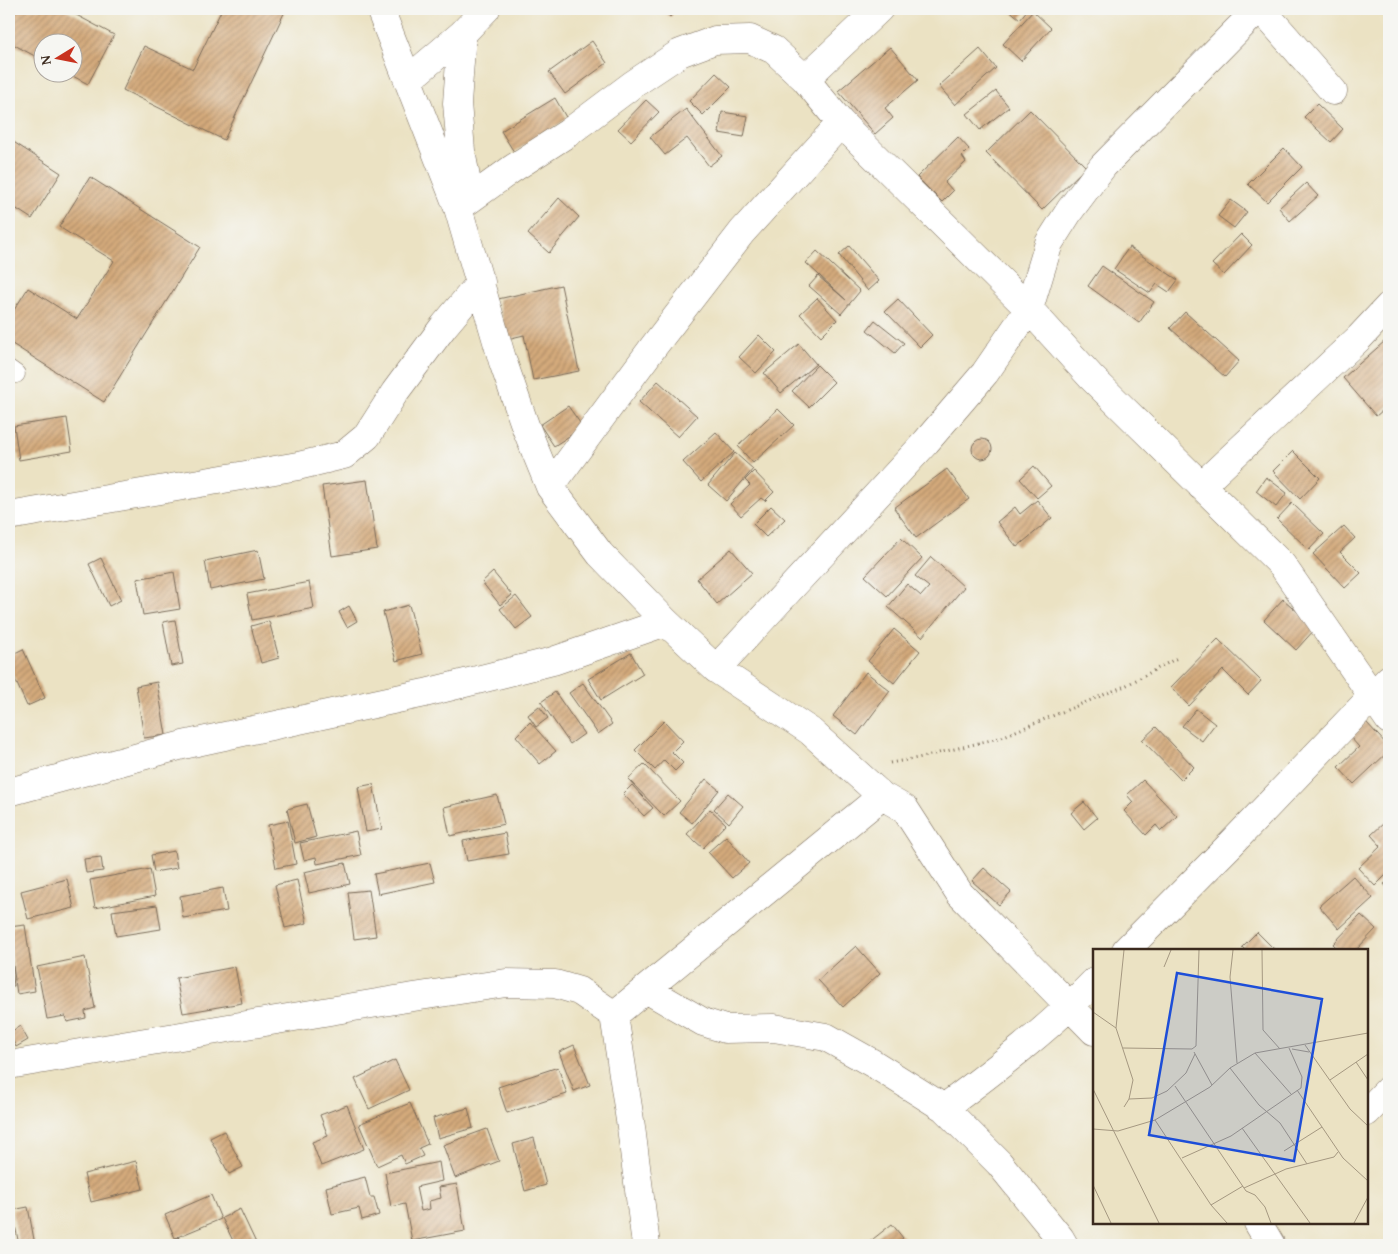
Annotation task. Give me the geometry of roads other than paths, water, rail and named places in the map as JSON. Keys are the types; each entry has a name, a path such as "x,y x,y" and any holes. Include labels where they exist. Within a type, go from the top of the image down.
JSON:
{"street":[{"path":"380,9 408,80 464,203"},
{"path":"408,80 462,34 486,9"},
{"path":"805,79 879,9"},
{"path":"716,669 926,442 985,373 1028,309 1048,243 1103,166 1259,9 1333,91"},
{"path":"462,34 457,103 464,203 481,282 503,362 526,428 550,487 600,554 666,622 716,669 810,731 882,796 905,810 960,894 1093,1030"},
{"path":"464,203 568,133 680,53 715,40 750,39 774,50 805,79 841,122 1028,309 1091,377 1282,565 1381,687 1389,720"},
{"path":"550,487 654,346 742,232 841,122"},
{"path":"9,516 298,466 344,455 367,436 395,392 444,326 481,282"},
{"path":"1201,486 1359,338 1389,306"},
{"path":"9,792 183,745 425,693 544,663 666,622"},
{"path":"1127,949 1231,844 1381,687"},
{"path":"614,1015 882,796"},
{"path":"9,1065 506,983 555,984 579,990 614,1015 646,1245"},
{"path":"944,1108 982,1080 1070,1007 1093,983"},
{"path":"646,989 703,1022 725,1029 774,1028 826,1037 874,1064 944,1108 999,1163 1064,1245"},
{"path":"1368,1111 1389,1089"}]}
